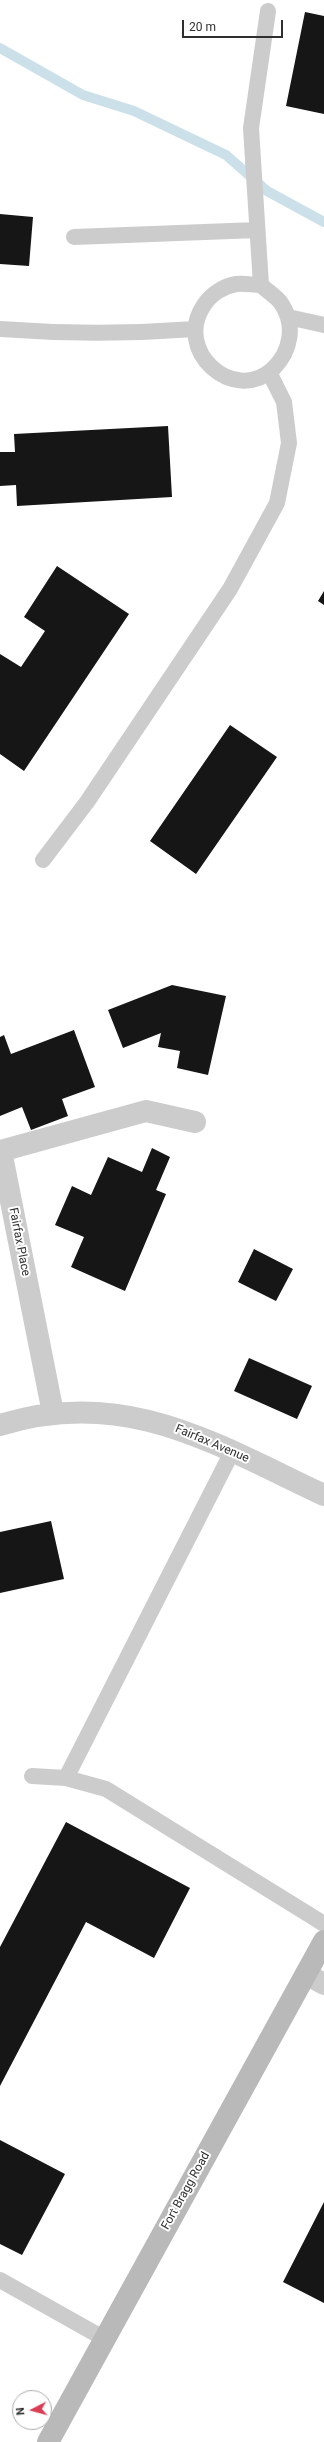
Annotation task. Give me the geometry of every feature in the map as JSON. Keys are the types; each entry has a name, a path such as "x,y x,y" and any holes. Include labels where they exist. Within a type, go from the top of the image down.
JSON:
{"main road":[{"name":"Fort Bragg Road","path":"48,2442 105,2339 315,1979 324,1941"}],"street":[{"name":"Fairfax Place","path":"53,1413 1,1151 146,1111 195,1122"},
{"name":"Fairfax Avenue","path":"0,1425 25,1417 53,1413 94,1412 140,1417 184,1430 324,1495"}],"lane":[{"path":"261,285 252,128 268,11"},
{"path":"74,237 257,230"},
{"path":"236,284 261,285 280,302 288,317 290,333 288,348 280,361 269,372 256,378 241,380 226,377 213,369 202,358 196,344 195,329 199,312 208,299 221,289 236,284"},
{"path":"288,317 324,325"},
{"path":"0,329 119,334 195,329"},
{"path":"43,860 87,802 230,589 277,503 289,443 284,402 269,372"},
{"path":"66,1778 232,1452"},
{"path":"32,1776 66,1778 106,1789 324,1924"},
{"path":"0,2280 105,2339"}],"building":[{"path":"305,12 324,16 324,114 286,106"},
{"path":"0,214 33,217 29,266 0,264"},
{"path":"168,426 172,497 17,506 16,485 0,486 0,452 15,452 14,434"},
{"path":"57,566 129,614 24,771 0,754 0,654 21,667 45,631 24,617"},
{"path":"324,591 324,605 318,601"},
{"path":"230,725 277,757 196,874 150,841"},
{"path":"172,985 226,996 208,1075 177,1068 180,1051 158,1047 161,1033 123,1048 108,1010"},
{"path":"74,1030 95,1087 62,1099 68,1116 31,1130 22,1107 0,1116 0,1037 4,1035 11,1054"},
{"path":"152,1148 170,1157 156,1190 166,1194 125,1291 71,1267 84,1237 55,1225 72,1186 91,1195 108,1157 142,1172"},
{"path":"254,1249 293,1269 276,1301 238,1282"},
{"path":"249,1358 312,1386 297,1419 234,1391"},
{"path":"51,1521 64,1579 0,1593 0,1532"},
{"path":"66,1822 190,1888 154,1958 86,1922 0,2086 0,1947"},
{"path":"0,2140 65,2174 22,2255 0,2244"},
{"path":"324,2202 324,2303 283,2282"}],"waterway":[{"path":"0,48 83,95 134,111 226,155 267,191 324,222"}]}
